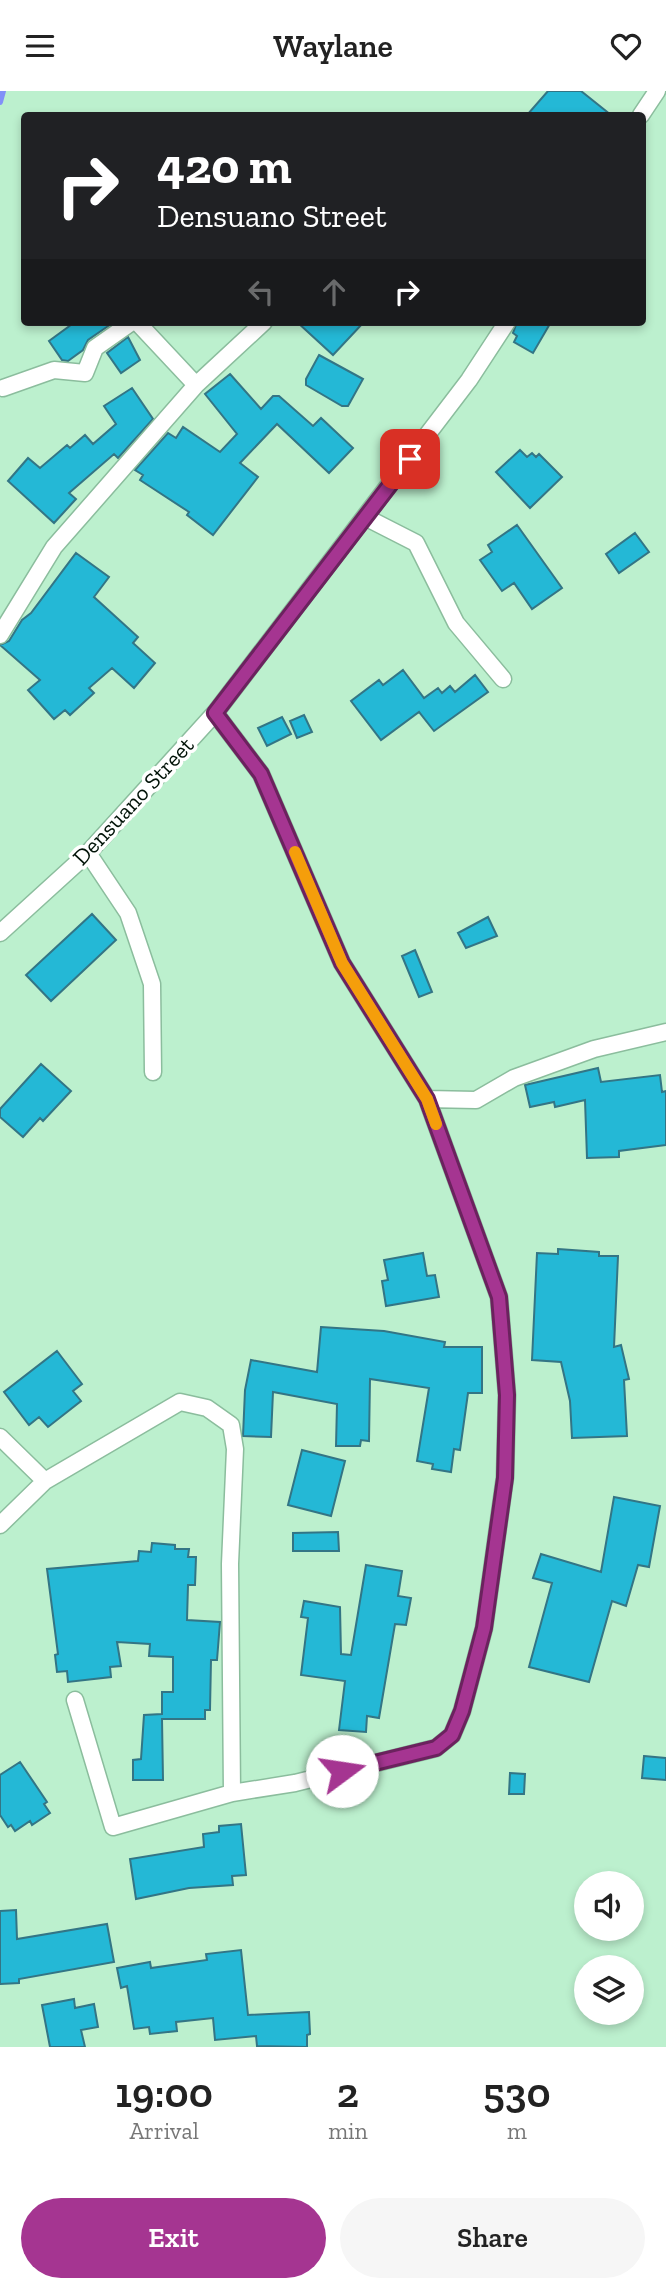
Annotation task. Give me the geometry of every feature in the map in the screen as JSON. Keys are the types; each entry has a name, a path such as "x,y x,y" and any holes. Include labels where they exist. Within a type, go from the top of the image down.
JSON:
{"street":[{"path":"643,112 657,91"},
{"path":"3,388 54,370 85,373 95,348 126,326"},
{"path":"142,326 196,385"},
{"path":"0,635 54,547 196,385 260,326"},
{"name":"Densuano Street","path":"0,933 88,853 215,713 470,380 504,326"},
{"path":"365,517 416,543 456,623 503,679"},
{"path":"75,1700 114,1827 232,1793 295,1783 436,1748 452,1735 462,1711 484,1628 505,1478 507,1395 499,1297 427,1099 342,963 261,774 215,713"},
{"path":"88,853 128,913 152,984 153,1072"},
{"path":"427,1099 476,1100 514,1078 583,1053 666,1032"},
{"path":"0,1525 45,1481 180,1402 207,1408 231,1425 235,1449 230,1564 232,1793"},
{"path":"0,1437 45,1481"}],"building":[{"path":"548,91 581,91 607,112 530,112"},
{"path":"70,326 108,326 88,340 83,350 68,361 62,360 49,341"},
{"path":"301,326 360,326 333,355"},
{"path":"516,326 549,326 533,353 514,342 517,336 513,333"},
{"path":"128,337 140,360 121,373 107,353"},
{"path":"319,355 363,379 348,406 342,406 306,385 306,379"},
{"path":"230,374 261,409 273,396 279,396 313,426 321,418 353,448 329,473 277,424 240,463 258,477 213,535 187,515 189,512 140,480 143,475 135,470 168,433 176,438 183,427 220,452 237,434 205,394"},
{"path":"132,388 153,419 118,458 114,454 69,493 76,499 54,523 8,481 28,458 40,468 67,445 70,448 85,435 93,444 116,424 104,406"},
{"path":"520,450 527,457 532,453 536,457 539,454 562,477 530,508 496,472"},
{"path":"517,525 562,588 532,609 514,583 502,591 480,560 492,552 488,545"},
{"path":"635,533 649,552 619,573 606,554"},
{"path":"76,553 109,577 94,597 138,637 133,643 155,663 134,688 112,668 89,688 94,693 70,715 65,710 54,719 28,690 40,680 0,645 9,641 22,620 31,613"},
{"path":"403,670 424,698 438,688 442,693 450,686 455,692 475,675 488,692 434,731 419,712 381,740 351,701 379,680 383,685"},
{"path":"304,715 312,732 297,738 290,721"},
{"path":"282,717 291,734 267,746 258,728"},
{"path":"92,914 116,940 51,1001 26,975"},
{"path":"488,917 497,936 466,948 458,933"},
{"path":"415,950 432,992 419,997 402,956"},
{"path":"41,1064 71,1091 43,1121 40,1118 23,1137 0,1117 0,1109"},
{"path":"598,1068 601,1082 660,1075 662,1092 666,1091 666,1145 619,1151 619,1157 587,1158 585,1100 555,1107 554,1102 530,1107 525,1085"},
{"path":"558,1249 599,1252 599,1256 618,1256 614,1347 621,1345 629,1379 624,1380 627,1436 572,1438 570,1401 561,1362 532,1360 537,1253 558,1254"},
{"path":"423,1253 427,1276 435,1275 439,1297 386,1306 382,1281 388,1280 384,1260"},
{"path":"321,1327 384,1331 445,1342 444,1347 482,1347 482,1393 468,1393 460,1450 454,1449 451,1472 432,1469 433,1464 417,1461 429,1388 370,1379 369,1441 361,1440 360,1446 336,1446 337,1404 273,1392 271,1437 243,1436 245,1390 251,1360 317,1372"},
{"path":"57,1351 82,1384 73,1391 81,1401 48,1427 39,1417 29,1425 4,1392"},
{"path":"302,1450 345,1461 331,1516 288,1505"},
{"path":"614,1497 660,1506 649,1567 638,1565 626,1606 612,1601 589,1682 529,1667 552,1583 533,1578 541,1554 601,1572"},
{"path":"338,1532 339,1551 293,1551 293,1533"},
{"path":"152,1543 175,1545 175,1549 189,1549 188,1557 196,1557 195,1585 188,1585 187,1620 220,1622 217,1660 211,1660 210,1710 205,1710 205,1719 162,1719 163,1780 133,1780 133,1760 141,1759 144,1715 162,1714 162,1692 173,1692 173,1657 149,1656 150,1644 117,1642 121,1666 110,1667 111,1677 68,1682 67,1671 57,1672 55,1655 58,1654 47,1569 138,1561 139,1551 151,1552"},
{"path":"366,1565 402,1571 398,1596 411,1598 406,1625 395,1624 379,1718 367,1716 366,1732 339,1730 345,1681 301,1675 308,1618 301,1617 304,1601 340,1607 341,1654 351,1655"},
{"path":"644,1756 666,1758 666,1780 642,1778"},
{"path":"20,1762 47,1802 44,1804 50,1813 32,1825 30,1821 15,1831 11,1825 8,1827 0,1815 0,1775"},
{"path":"510,1773 525,1774 524,1794 509,1794"},
{"path":"241,1824 246,1875 232,1876 233,1885 189,1888 136,1899 130,1859 204,1847 203,1834 219,1832 219,1826"},
{"path":"16,1910 17,1939 107,1924 114,1962 19,1979 19,1983 0,1984 0,1911"},
{"path":"241,1950 248,2015 309,2012 310,2034 307,2035 307,2047 257,2046 256,2036 215,2040 213,2018 176,2022 177,2031 150,2034 149,2027 134,2029 127,1986 121,1988 117,1968 150,1962 151,1968 207,1960 206,1954"},
{"path":"74,1999 75,2008 94,2004 98,2027 81,2030 85,2047 50,2047 42,2005"}],"waterway":[{"path":"0,102 3,91"}],"slow traffic":[{"path":"295,852 342,963 427,1099 436,1124"}],"route":[{"path":"342,1771 436,1748 452,1735 462,1711 484,1628 505,1478 507,1395 499,1297 475,1223 427,1099 342,963 261,774 250,755 215,713 410,459"}]}
